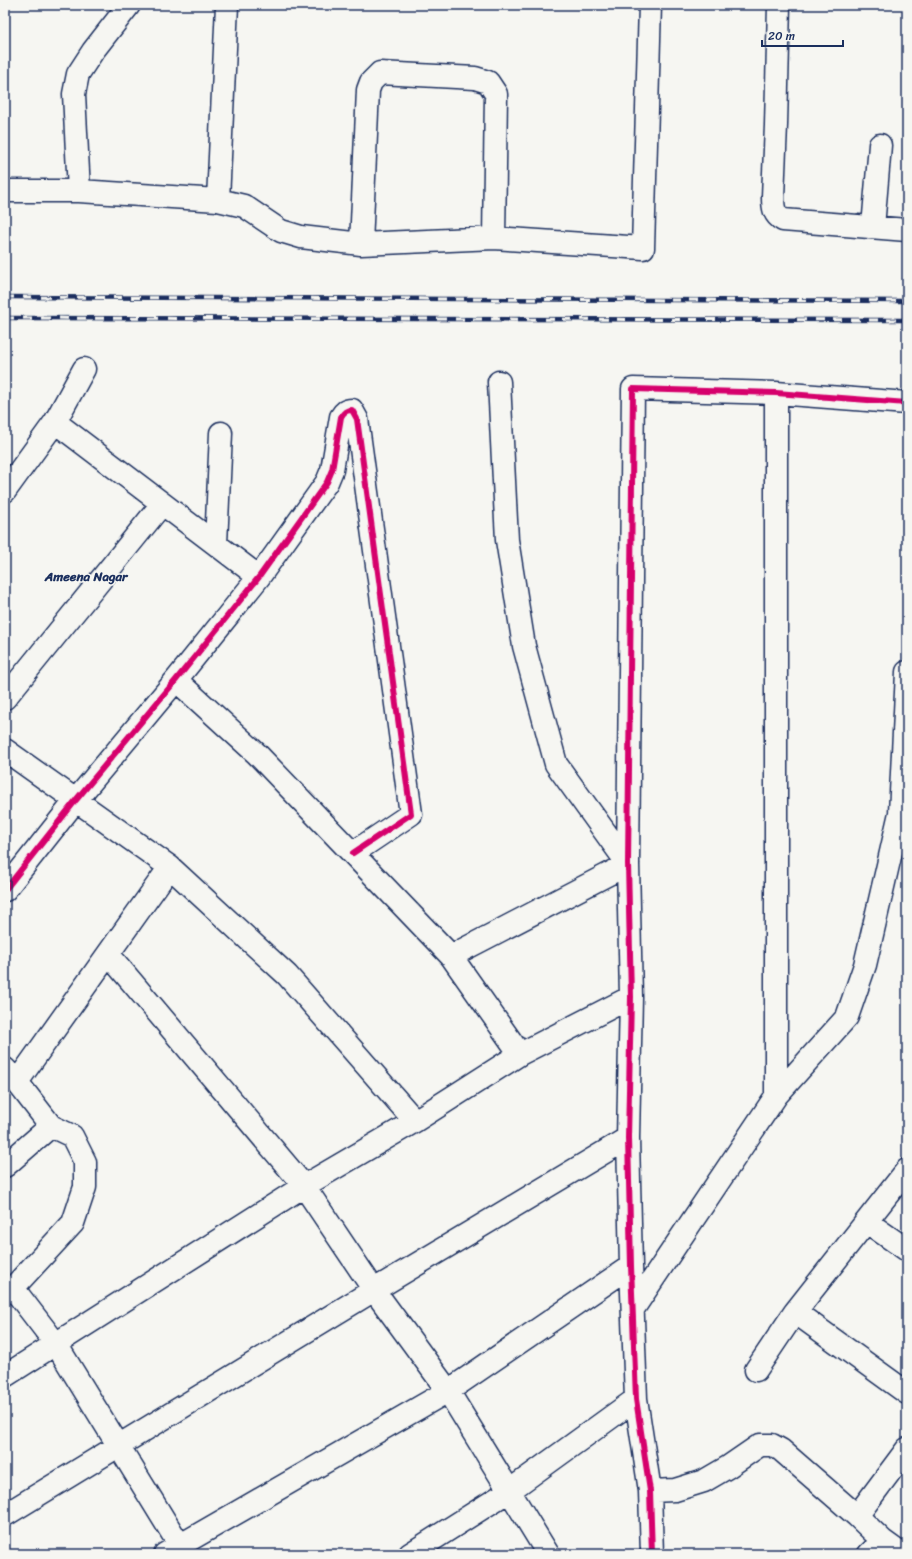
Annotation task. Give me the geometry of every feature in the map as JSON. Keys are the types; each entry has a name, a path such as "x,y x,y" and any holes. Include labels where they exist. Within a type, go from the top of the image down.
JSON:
{"street":[{"path":"79,191 74,94 78,74 93,51 129,5"},
{"path":"218,200 227,5"},
{"path":"5,191 79,191 218,200 244,206 282,231 301,237 361,244 494,238 643,248 650,5"},
{"path":"779,5 773,198 773,207 776,216 783,220 907,230"},
{"path":"361,244 368,90 371,82 380,73 475,78 488,82 496,94 494,238"},
{"path":"873,227 880,145"},
{"path":"5,491 55,422 84,369"},
{"path":"498,382 507,540 524,646 556,764 628,864"},
{"path":"652,1554 650,1491 636,1399 628,1138 631,997 628,864 633,390 776,393 907,403"},
{"path":"776,393 776,1096"},
{"path":"5,890 76,800 259,577 327,482 332,470 341,417 344,412 352,410 357,419 411,814 353,853"},
{"path":"55,422 259,577"},
{"path":"216,544 221,433"},
{"path":"5,698 162,504"},
{"path":"633,1309 776,1096 847,1016 865,966 900,813 907,672"},
{"path":"176,680 257,754 451,956 520,1054"},
{"path":"5,750 170,867 287,975 415,1120"},
{"path":"451,956 628,864"},
{"path":"170,867 109,955 11,1076 51,1126 72,1136 85,1162 85,1187 72,1222 13,1288 56,1344 118,1446 176,1551 448,1391 631,1266"},
{"path":"109,955 304,1186 374,1290 448,1391 548,1554"},
{"path":"5,1376 304,1186 415,1120 520,1054 631,997"},
{"path":"5,1166 51,1126"},
{"path":"5,1516 374,1290 628,1138"},
{"path":"756,1370 795,1312 907,1170"},
{"path":"867,1222 907,1250"},
{"path":"795,1312 907,1393"},
{"path":"410,1554 509,1491 636,1399"},
{"path":"650,1491 675,1490 704,1481 728,1467 760,1445 772,1445 781,1450 857,1516 876,1548 901,1554"},
{"path":"857,1516 907,1449"}],"railway":[{"path":"5,297 907,301"},
{"path":"5,318 907,320"}],"cycle path":[{"path":"652,1554 650,1491 636,1399 628,1138 631,997 628,864 633,389 776,393 907,403"},
{"path":"5,890 76,800 259,577 327,482 332,470 341,417 348,410 352,410 357,419 411,814 353,853"}],"district":[{"name":"Ameena Nagar","path":"86,576"}]}
